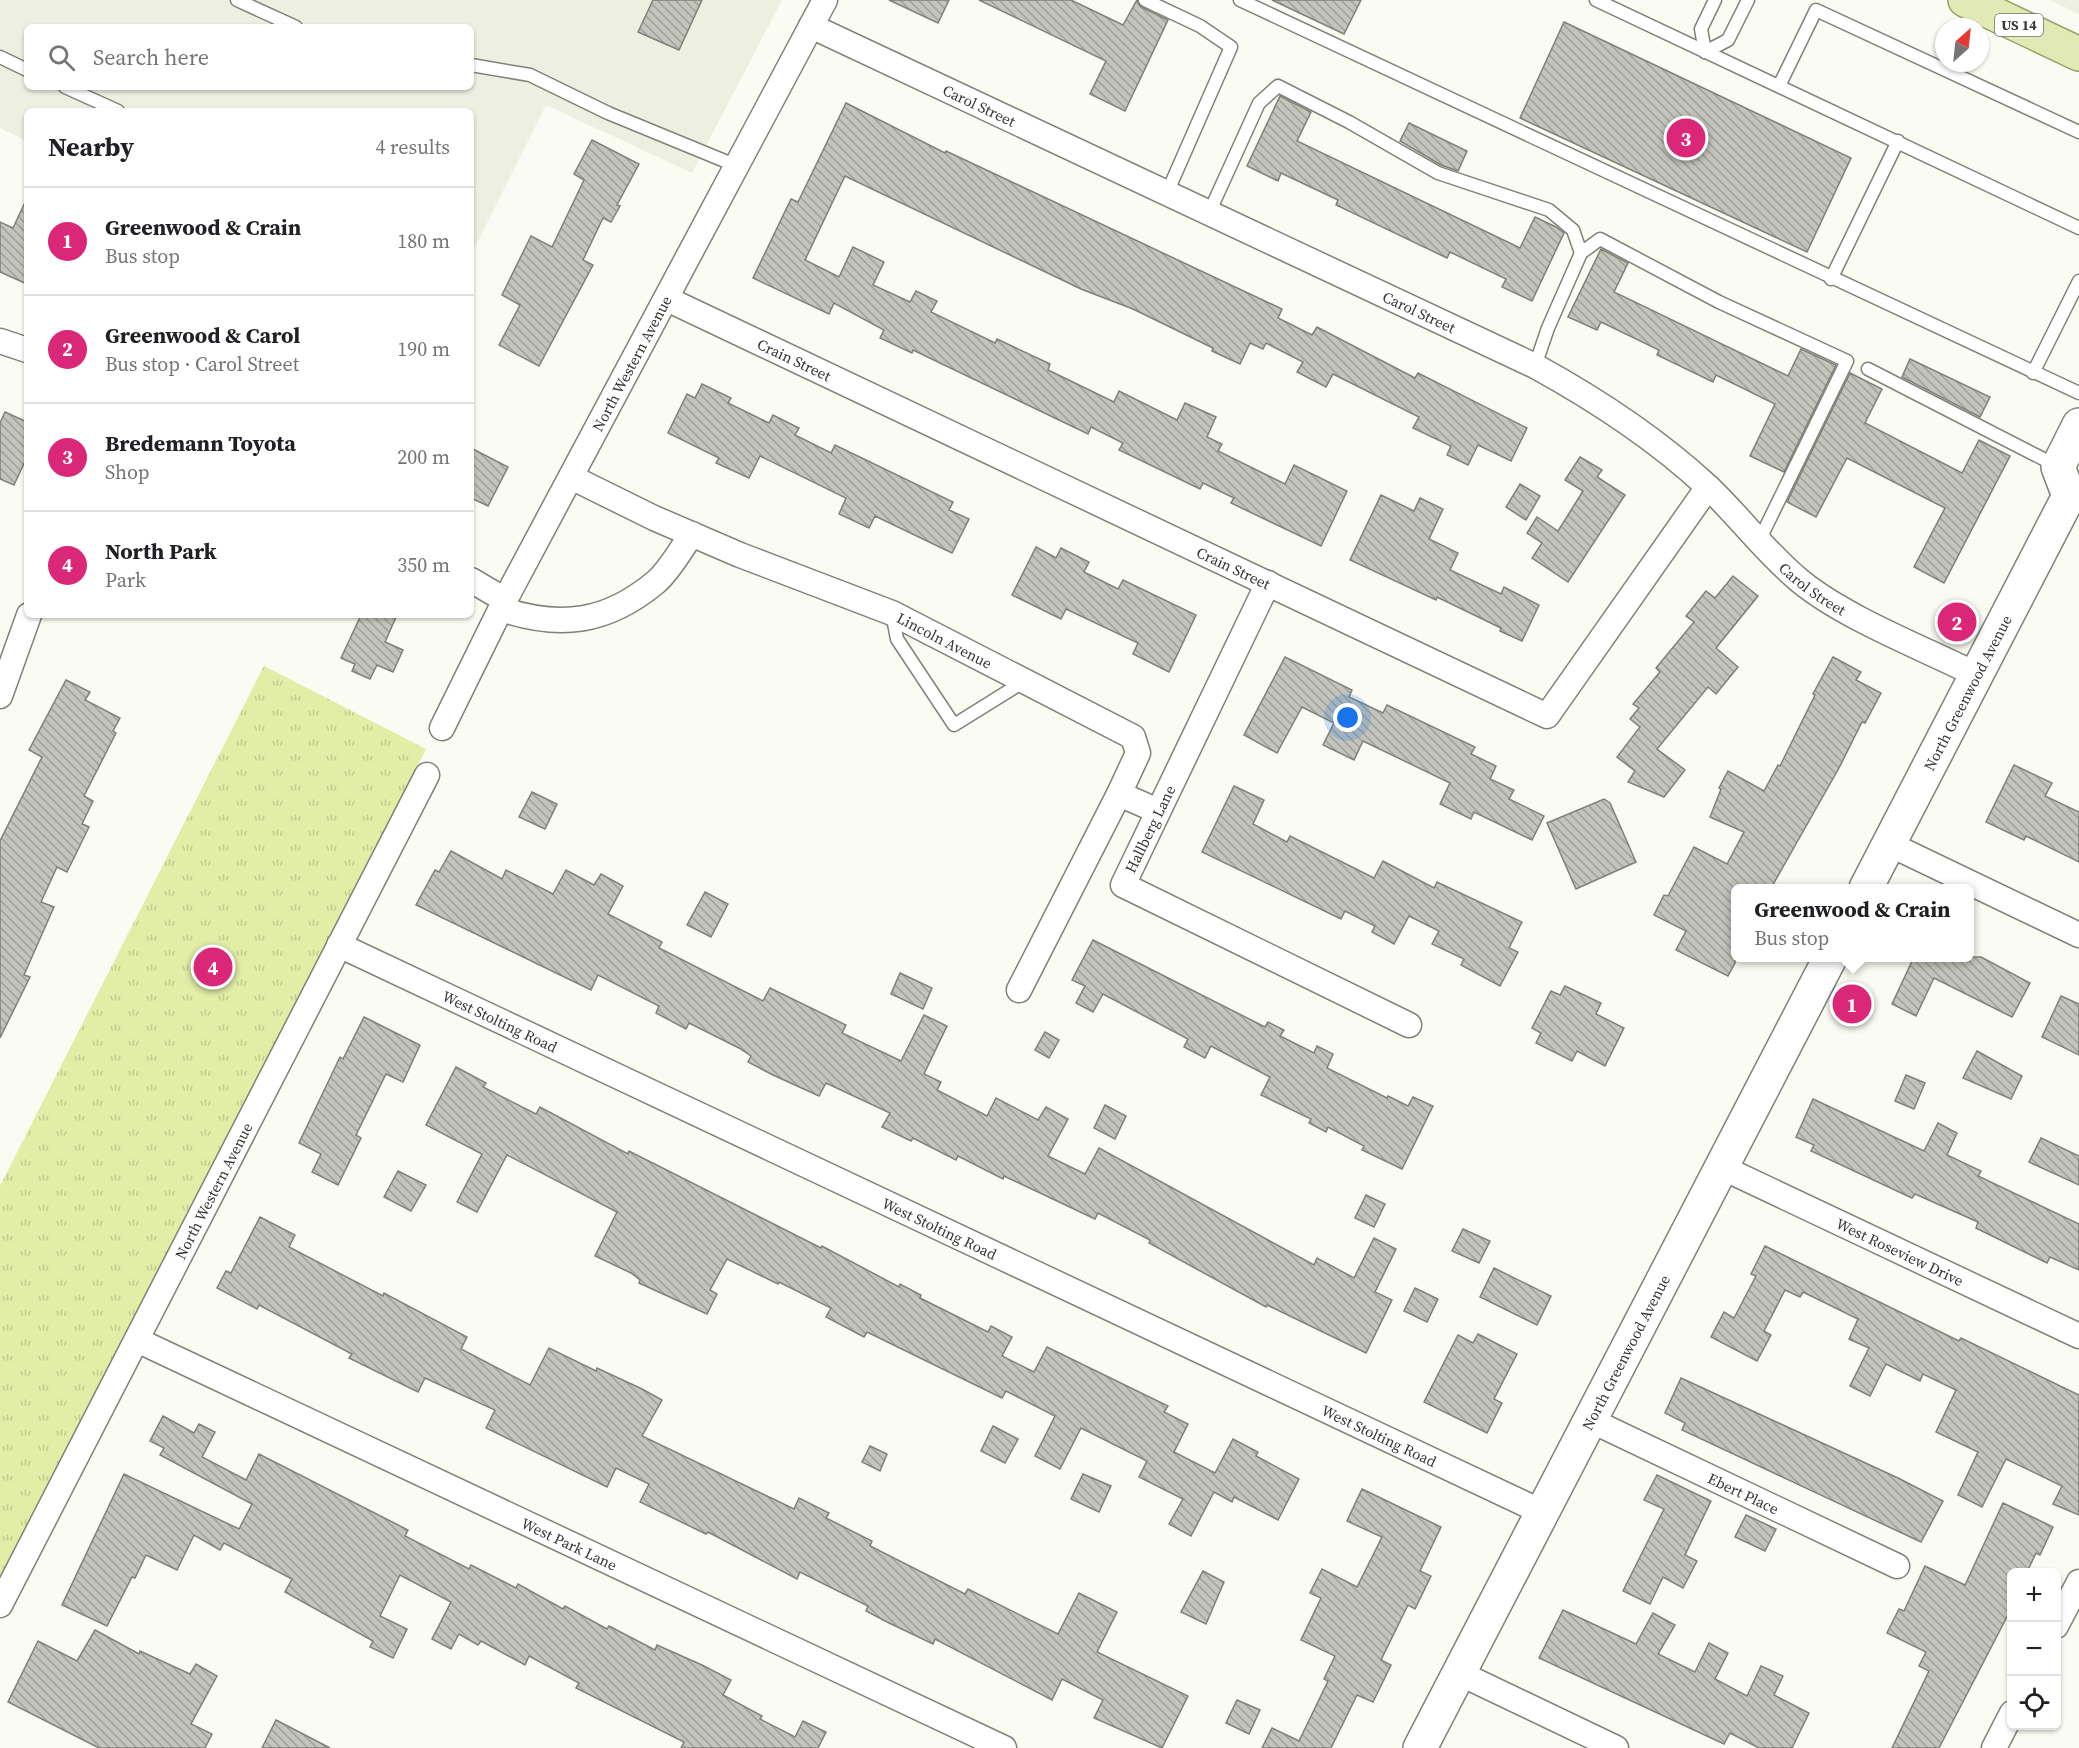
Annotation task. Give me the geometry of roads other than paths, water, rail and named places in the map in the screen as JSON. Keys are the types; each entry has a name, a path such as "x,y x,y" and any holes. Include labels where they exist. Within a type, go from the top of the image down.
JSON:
{"main road":[{"name":"US 14","path":"1965,0 2079,54"},
{"name":"North Greenwood Avenue","path":"1868,884 2071,489 2079,425"},
{"name":"North Greenwood Avenue","path":"1420,1748 1827,962"}],"street":[{"name":"North Western Avenue","path":"442,728 503,604 825,0"},
{"name":"Carol Street","path":"811,26 1535,366 1620,416 1708,487 1758,543 1801,582 1834,605 1977,675"},
{"name":"Crain Street","path":"667,299 1547,716 1708,487"},
{"path":"0,341 24,349"},
{"name":"Lincoln Avenue","path":"571,477 692,534 892,613 1132,737 1138,753 1119,795 1019,990"},
{"path":"474,582 503,604 556,622 585,619 618,606 657,581 692,534"},
{"name":"Hallberg Lane","path":"1268,583 1123,885 1409,1025"},
{"path":"0,696 28,618"},
{"name":"North Western Avenue","path":"0,1605 427,775"},
{"path":"1119,795 1158,811"},
{"path":"1889,844 1973,884"},
{"path":"1974,885 2079,935"},
{"name":"West Stolting Road","path":"339,945 1542,1512"},
{"name":"West Roseview Drive","path":"1721,1167 2079,1336"},
{"name":"West Park Lane","path":"137,1340 1004,1748"},
{"name":"Ebert Place","path":"1590,1420 1897,1566"},
{"path":"2058,1622 2079,1582"},
{"path":"1459,1673 1616,1748"},
{"path":"1994,1748 2007,1723"}],"lane":[{"path":"237,0 289,24"},
{"path":"1145,0 1200,26 1231,47 1167,193"},
{"path":"1240,0 1831,279 2079,393"},
{"path":"1596,0 1705,52 1780,84 2079,228"},
{"path":"1705,52 1701,29 1715,0"},
{"path":"1705,52 1728,40 1748,0"},
{"path":"1780,84 1816,10 2079,132"},
{"path":"0,57 24,69"},
{"path":"474,66 530,75 608,113 737,166"},
{"path":"1209,213 1259,103 1278,86 1348,122 1438,173 1549,210 1573,230 1581,253"},
{"path":"72,90 111,108"},
{"path":"1831,279 1898,141"},
{"path":"1535,366 1548,328 1581,253 1600,238 1719,302 1846,361 1758,543"},
{"path":"2033,373 2079,281"},
{"path":"1868,369 2071,489"},
{"path":"892,613 897,639 954,725 1023,682"}],"place":[{"name":"Bredemann Toyota","path":"1686,138"},
{"name":"Greenwood & Carol","path":"1957,622"},
{"name":"North Park","path":"213,967"},
{"name":"Greenwood & Crain","path":"1852,1004"}]}
